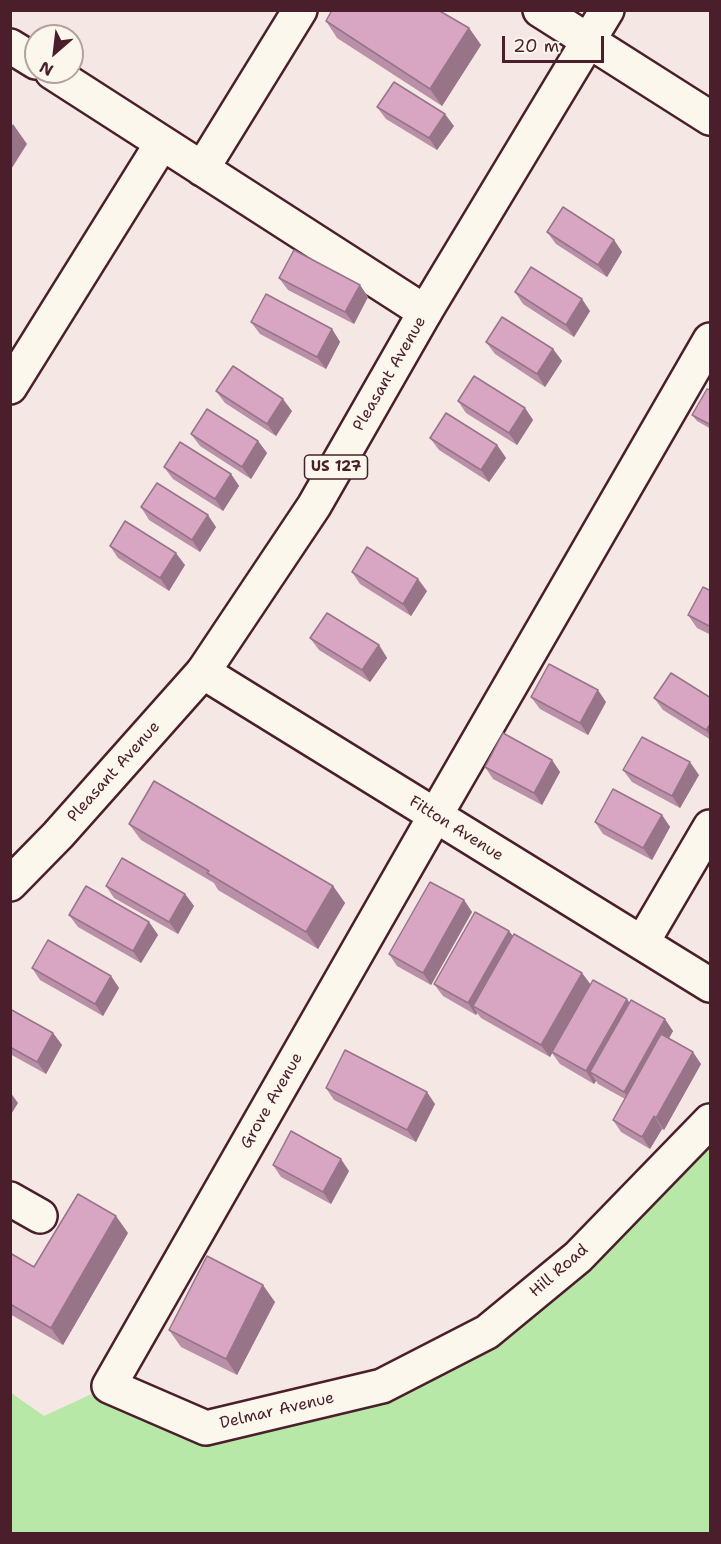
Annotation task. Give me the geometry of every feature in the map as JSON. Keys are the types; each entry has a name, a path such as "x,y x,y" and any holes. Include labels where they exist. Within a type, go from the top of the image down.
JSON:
{"street":[{"path":"202,169 300,10"},
{"path":"540,10 711,118"},
{"name":"Pleasant Avenue","path":"10,884 58,835 203,672 314,506 425,312 607,10"},
{"path":"10,46 24,55"},
{"path":"71,84 425,312"},
{"path":"10,387 162,143"},
{"name":"Grove Avenue","path":"109,1386 711,340"},
{"name":"Fitton Avenue","path":"203,672 711,986"},
{"path":"642,944 711,827"},
{"name":"Hill Road","path":"382,1386 487,1332 578,1257 711,1121"},
{"path":"10,1199 40,1216"},
{"name":"Delmar Avenue","path":"109,1386 206,1428 382,1386"}],"green space":[{"path":"710,1116 710,1533 11,1533 10,1392 44,1416 109,1386 206,1428 382,1386 487,1332"}],"building":[{"path":"332,10 438,10 469,28 430,89 326,21"},
{"path":"394,82 445,114 429,138 377,107"},
{"path":"563,207 614,240 598,265 547,232"},
{"path":"294,250 360,285 345,312 279,278"},
{"path":"531,267 582,299 566,325 515,292"},
{"path":"266,294 332,329 317,357 251,322"},
{"path":"502,317 553,349 537,374 486,342"},
{"path":"233,366 283,399 267,424 216,391"},
{"path":"474,376 525,408 509,433 458,401"},
{"path":"707,389 711,390 711,425 692,415"},
{"path":"207,409 258,441 242,467 191,434"},
{"path":"446,413 497,445 481,470 430,438"},
{"path":"180,442 231,474 215,499 164,467"},
{"path":"157,483 208,515 192,540 141,507"},
{"path":"125,521 176,553 160,578 110,546"},
{"path":"367,547 418,579 403,604 352,572"},
{"path":"703,587 711,591 711,627 688,615"},
{"path":"327,613 379,645 362,670 310,638"},
{"path":"549,664 598,690 580,723 531,697"},
{"path":"671,673 711,698 711,723 706,730 654,698"},
{"path":"503,733 552,760 534,793 485,767"},
{"path":"642,737 690,762 672,796 623,770"},
{"path":"154,781 333,886 306,932 129,824"},
{"path":"613,789 662,815 643,848 595,822"},
{"path":"122,858 185,894 169,922 106,886"},
{"path":"430,882 464,900 423,973 389,954"},
{"path":"86,886 149,922 133,951 69,915"},
{"path":"475,912 509,931 468,1003 434,984"},
{"path":"514,934 582,973 541,1045 473,1006"},
{"path":"48,940 111,976 95,1004 32,968"},
{"path":"593,980 627,999 586,1071 552,1052"},
{"path":"631,1000 665,1019 624,1092 590,1072"},
{"path":"10,1009 53,1033 37,1062 10,1047"},
{"path":"661,1034 693,1052 656,1118 654,1116 642,1137 613,1120"},
{"path":"345,1050 427,1092 407,1130 326,1088"},
{"path":"291,1131 341,1159 323,1192 273,1165"},
{"path":"78,1194 116,1216 51,1328 10,1304 10,1253 34,1267"},
{"path":"207,1256 263,1285 226,1359 169,1330"}]}
